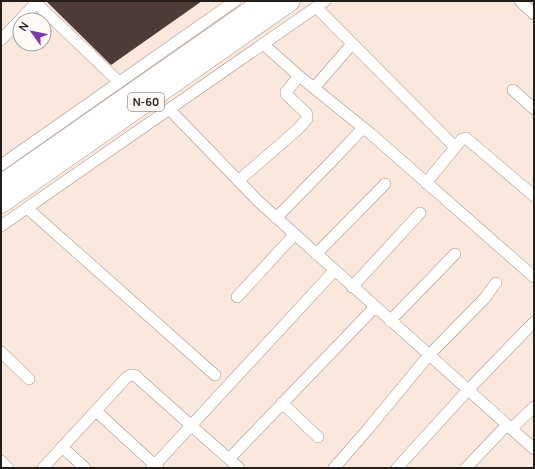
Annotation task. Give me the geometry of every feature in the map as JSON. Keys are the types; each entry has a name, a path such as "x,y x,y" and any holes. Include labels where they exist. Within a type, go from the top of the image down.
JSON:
{"highway":[{"name":"N-60","path":"1,185 265,1"},
{"name":"N-60","path":"1,203 290,1"}],"street":[{"path":"1,165 235,1"},
{"path":"520,1 534,14"},
{"path":"1,40 35,2 119,82"},
{"path":"1,226 321,4 352,44 456,147"},
{"path":"262,44 363,128 534,277"},
{"path":"314,88 352,44"},
{"path":"238,182 290,137 307,119 307,114 286,94 299,76"},
{"path":"513,90 533,106"},
{"path":"169,109 238,182 294,235 534,449"},
{"path":"276,218 363,128"},
{"path":"426,183 462,139 468,139 534,196"},
{"path":"316,254 385,184"},
{"path":"27,208 215,375"},
{"path":"352,287 420,213"},
{"path":"236,297 294,235"},
{"path":"390,321 455,254"},
{"path":"96,411 155,467 334,271"},
{"path":"334,468 429,355 484,299 496,283"},
{"path":"229,459 375,307"},
{"path":"397,468 468,390 534,322"},
{"path":"1,352 29,379"},
{"path":"43,468 126,378 133,375 239,468"},
{"path":"282,403 318,437"},
{"path":"466,468 509,427 534,407"},
{"path":"62,447 85,468"},
{"path":"1,461 8,468"}],"building":[{"path":"46,1 202,1 111,65"}]}
